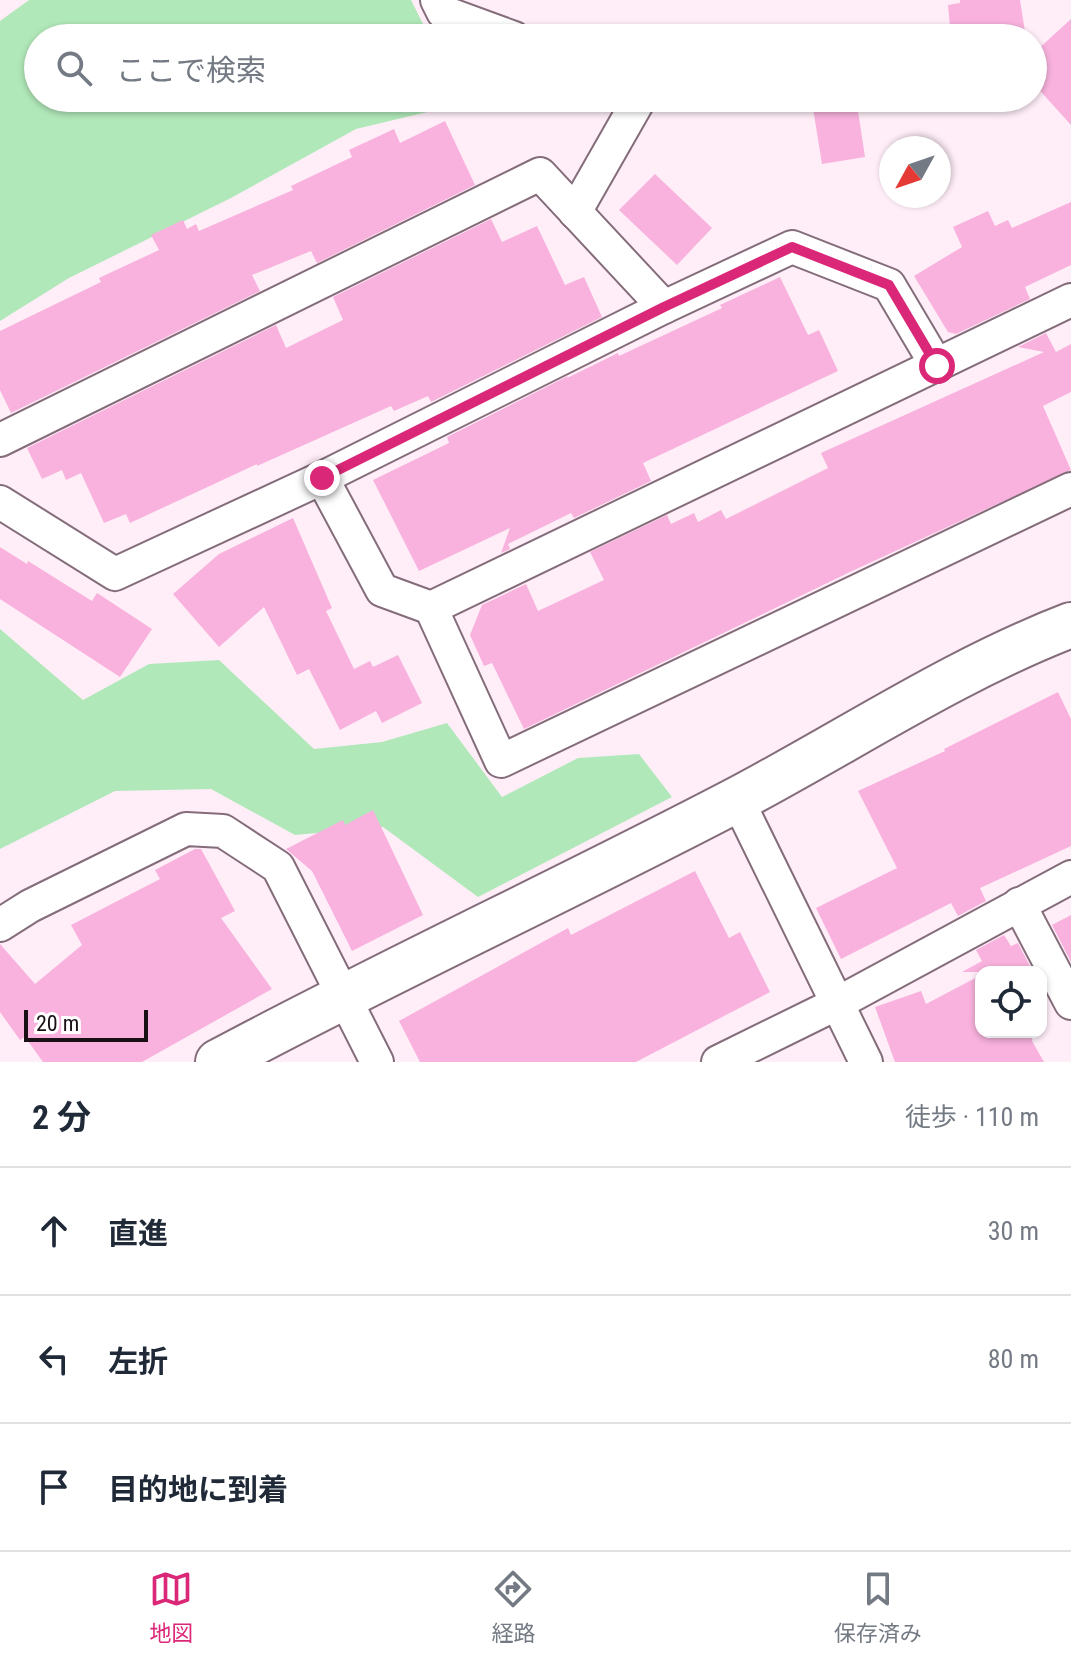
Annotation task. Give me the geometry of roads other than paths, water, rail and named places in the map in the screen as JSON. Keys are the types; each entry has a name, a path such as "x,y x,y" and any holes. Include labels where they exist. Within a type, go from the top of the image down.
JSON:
{"street":[{"path":"437,0 443,12 476,24"},
{"path":"575,212 632,112"},
{"path":"0,440 540,174 664,307"},
{"path":"0,502 115,574 322,478 664,307 792,247 889,285 937,366"},
{"path":"431,608 1071,300"},
{"path":"322,478 382,590 431,608 501,761 1071,489"},
{"path":"218,1062 344,995 737,799 1016,646 1071,625"},
{"path":"737,799 866,1062"},
{"path":"0,925 30,906 186,829 223,831 278,867 377,1062"},
{"path":"718,1062 836,1004 1071,877"},
{"path":"1019,904 1071,1003"}]}
